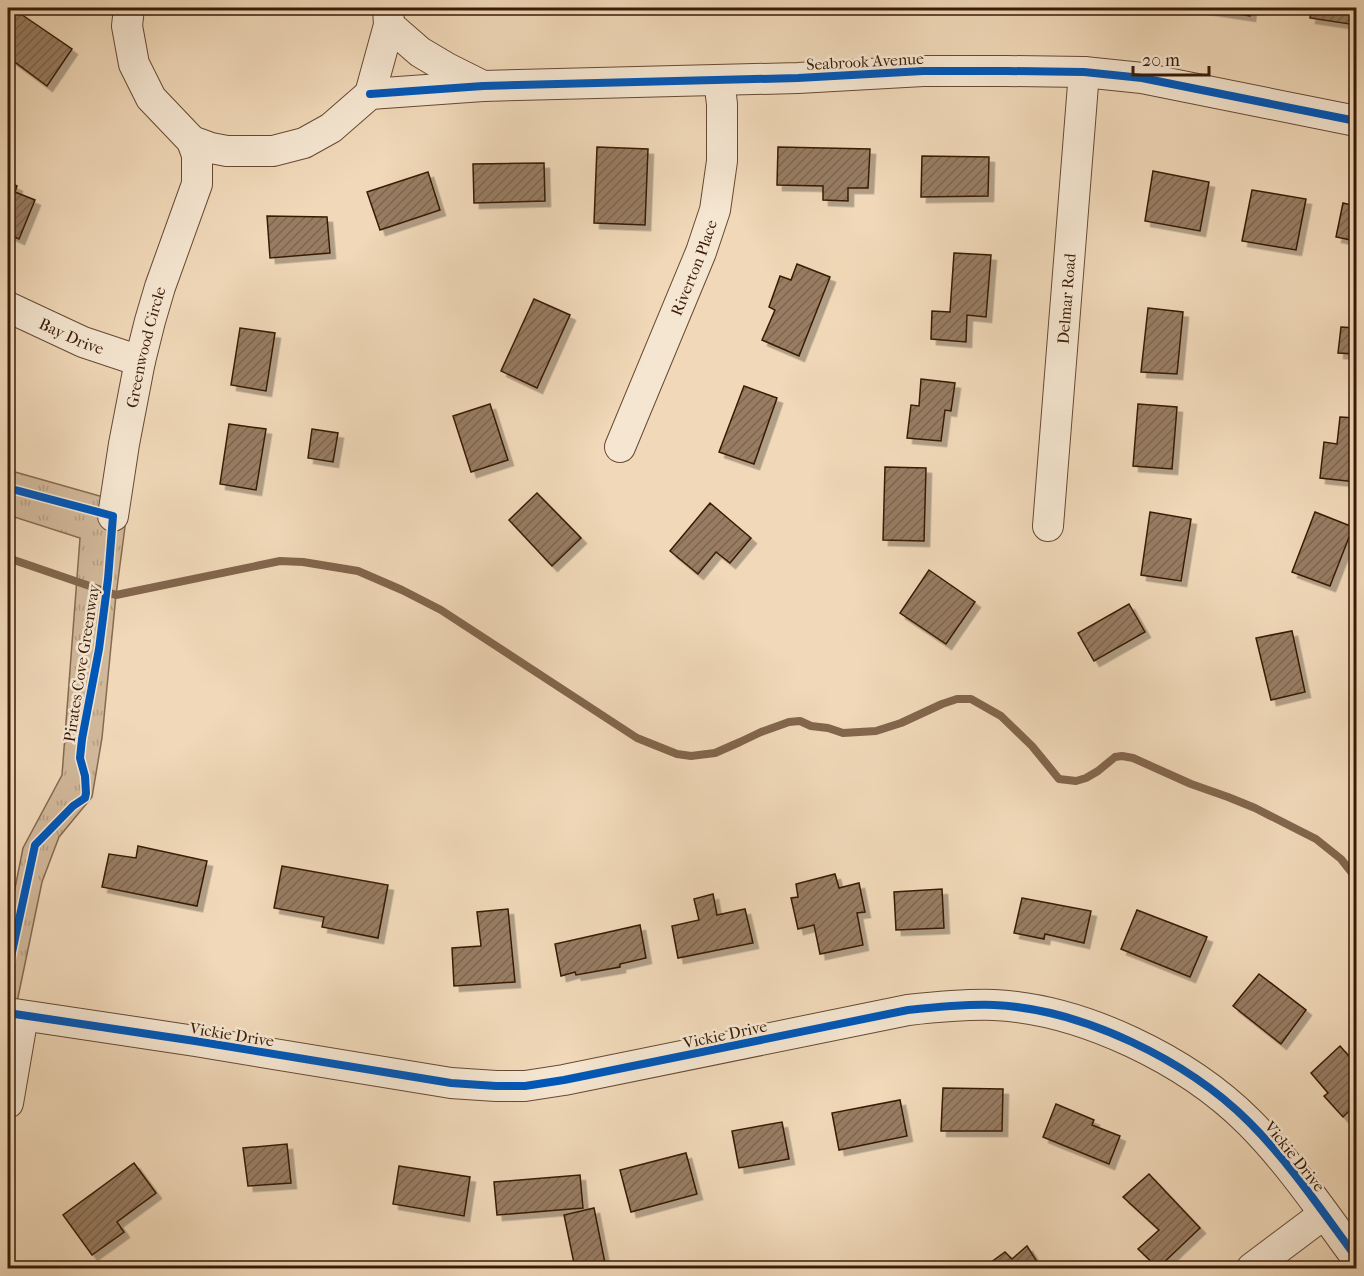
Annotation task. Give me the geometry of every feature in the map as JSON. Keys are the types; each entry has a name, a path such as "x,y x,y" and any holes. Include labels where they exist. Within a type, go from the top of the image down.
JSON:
{"street":[{"path":"129,8 127,26 134,64 151,98 192,141 227,151 273,151 304,143 331,128 370,94 389,16"},
{"name":"Seabrook Avenue","path":"389,16 420,52 483,86"},
{"name":"Seabrook Avenue","path":"370,94 483,86 798,78 923,72 1008,70 1084,72 1142,78 1356,121"},
{"name":"Delmar Road","path":"1048,526 1084,72"},
{"name":"Riverton Place","path":"620,447 701,252 715,210 722,161 722,104 719,80"},
{"name":"Greenwood Circle","path":"113,516 124,444 150,321 160,286 197,184 197,155 192,141"},
{"name":"Greenwood Circle","path":"197,184 227,151"},
{"name":"Bay Drive","path":"8,307 83,342 140,361"},
{"name":"Vickie Drive","path":"15,1015 195,1041 451,1083 525,1086 908,1010 958,1005 995,1005 1032,1010 1067,1018 1140,1046 1178,1066 1214,1091 1273,1147 1356,1257"},
{"path":"8,1103 15,1015"},
{"path":"1252,1269 1324,1214"}],"green space":[{"path":"8,470 128,504 116,595 102,738 92,797 59,837 42,882 17,1002 8,1000 8,923 23,848 62,775 80,538 8,515"}],"building":[{"path":"1198,8 1251,8 1250,16"},
{"path":"1312,8 1356,8 1356,25 1310,18"},
{"path":"15,10 72,49 47,86 8,57 8,21"},
{"path":"597,147 648,149 645,225 594,223"},
{"path":"778,147 870,149 868,188 848,188 848,201 823,200 823,186 777,185"},
{"path":"922,156 989,157 988,196 921,197"},
{"path":"544,163 545,201 474,203 473,164"},
{"path":"1153,171 1209,182 1200,231 1145,221"},
{"path":"428,172 440,210 380,230 367,192"},
{"path":"8,182 17,186 15,192 35,200 19,239 8,234"},
{"path":"1252,190 1306,199 1296,250 1242,241"},
{"path":"1343,203 1356,206 1356,241 1336,237"},
{"path":"267,216 327,217 330,253 270,258"},
{"path":"954,253 991,255 986,317 967,315 966,342 931,339 932,311 950,312"},
{"path":"797,264 830,277 799,356 762,340 775,310 769,307 780,276 791,280"},
{"path":"534,299 570,315 537,388 501,371"},
{"path":"1148,308 1183,312 1177,374 1141,372"},
{"path":"1341,327 1356,328 1356,390 1351,390 1355,354 1338,353"},
{"path":"240,328 275,333 266,391 231,385"},
{"path":"921,379 955,383 951,411 945,410 941,441 907,438 911,405 919,406"},
{"path":"744,386 777,398 754,464 719,452"},
{"path":"490,404 508,460 471,472 453,416"},
{"path":"1138,404 1177,407 1172,469 1133,466"},
{"path":"1340,417 1356,418 1356,482 1320,478 1324,442 1337,444"},
{"path":"229,424 266,429 256,490 220,484"},
{"path":"312,429 338,433 333,462 308,458"},
{"path":"885,467 926,468 924,541 883,540"},
{"path":"537,493 581,538 552,566 509,520"},
{"path":"710,503 751,538 730,563 716,552 698,574 670,551"},
{"path":"1150,512 1191,519 1181,581 1141,575"},
{"path":"1315,512 1353,527 1330,586 1292,572"},
{"path":"929,570 975,602 946,644 900,613"},
{"path":"1129,604 1145,632 1094,661 1078,633"},
{"path":"1292,631 1305,692 1271,700 1256,638"},
{"path":"138,846 207,861 197,906 102,887 109,854 136,858"},
{"path":"282,866 388,885 378,938 322,927 324,917 274,908"},
{"path":"835,874 839,888 859,883 865,912 857,913 863,945 820,954 814,925 798,929 791,898 798,897 796,884"},
{"path":"942,889 944,928 896,930 894,892"},
{"path":"713,894 717,915 745,909 753,943 678,958 672,926 699,920 694,899"},
{"path":"1022,898 1091,911 1084,943 1045,934 1044,939 1014,933"},
{"path":"508,909 515,982 454,986 452,948 481,946 477,912"},
{"path":"1137,910 1207,937 1190,977 1121,949"},
{"path":"640,925 646,958 620,964 620,967 576,975 575,972 561,976 555,944"},
{"path":"1259,974 1306,1010 1281,1044 1233,1006"},
{"path":"1340,1046 1356,1064 1356,1119 1349,1111 1343,1117 1324,1096 1328,1093 1311,1073"},
{"path":"943,1088 1003,1089 1002,1131 941,1131"},
{"path":"900,1100 907,1136 839,1150 832,1113"},
{"path":"1056,1104 1094,1120 1092,1125 1120,1136 1109,1164 1043,1137"},
{"path":"782,1122 789,1159 739,1168 732,1131"},
{"path":"287,1144 291,1183 248,1186 243,1148"},
{"path":"686,1153 697,1194 631,1212 620,1170"},
{"path":"134,1163 156,1193 117,1222 124,1232 92,1255 63,1215"},
{"path":"399,1166 470,1177 464,1216 393,1204"},
{"path":"1149,1174 1200,1228 1158,1268 1138,1249 1159,1230 1123,1197"},
{"path":"580,1175 583,1208 497,1215 494,1182"},
{"path":"594,1208 606,1268 575,1268 564,1215"},
{"path":"1027,1246 1041,1268 983,1268 1005,1252 1012,1259"}],"waterway":[{"path":"8,558 116,595 280,561 303,562 358,571 441,610 637,738 677,754 691,756 715,753 789,722 800,721 811,726 843,733 876,731 901,723 942,704 957,699 971,699 1001,716 1032,746 1059,779 1076,781 1098,771 1115,757 1133,758 1191,784 1255,808 1316,839 1341,859 1356,878"}],"cycle path":[{"path":"370,94 483,86 798,78 923,71 1084,72 1142,78 1356,121"},
{"name":"Pirates Cove Greenway","path":"8,488 113,516 99,649 80,758 85,776 85,798 73,806 35,845 8,971"},
{"path":"8,1013 451,1083 525,1086 908,1010 983,1005 1028,1009 1062,1016 1097,1027 1131,1042 1164,1059 1224,1099 1278,1154 1356,1257"}]}
